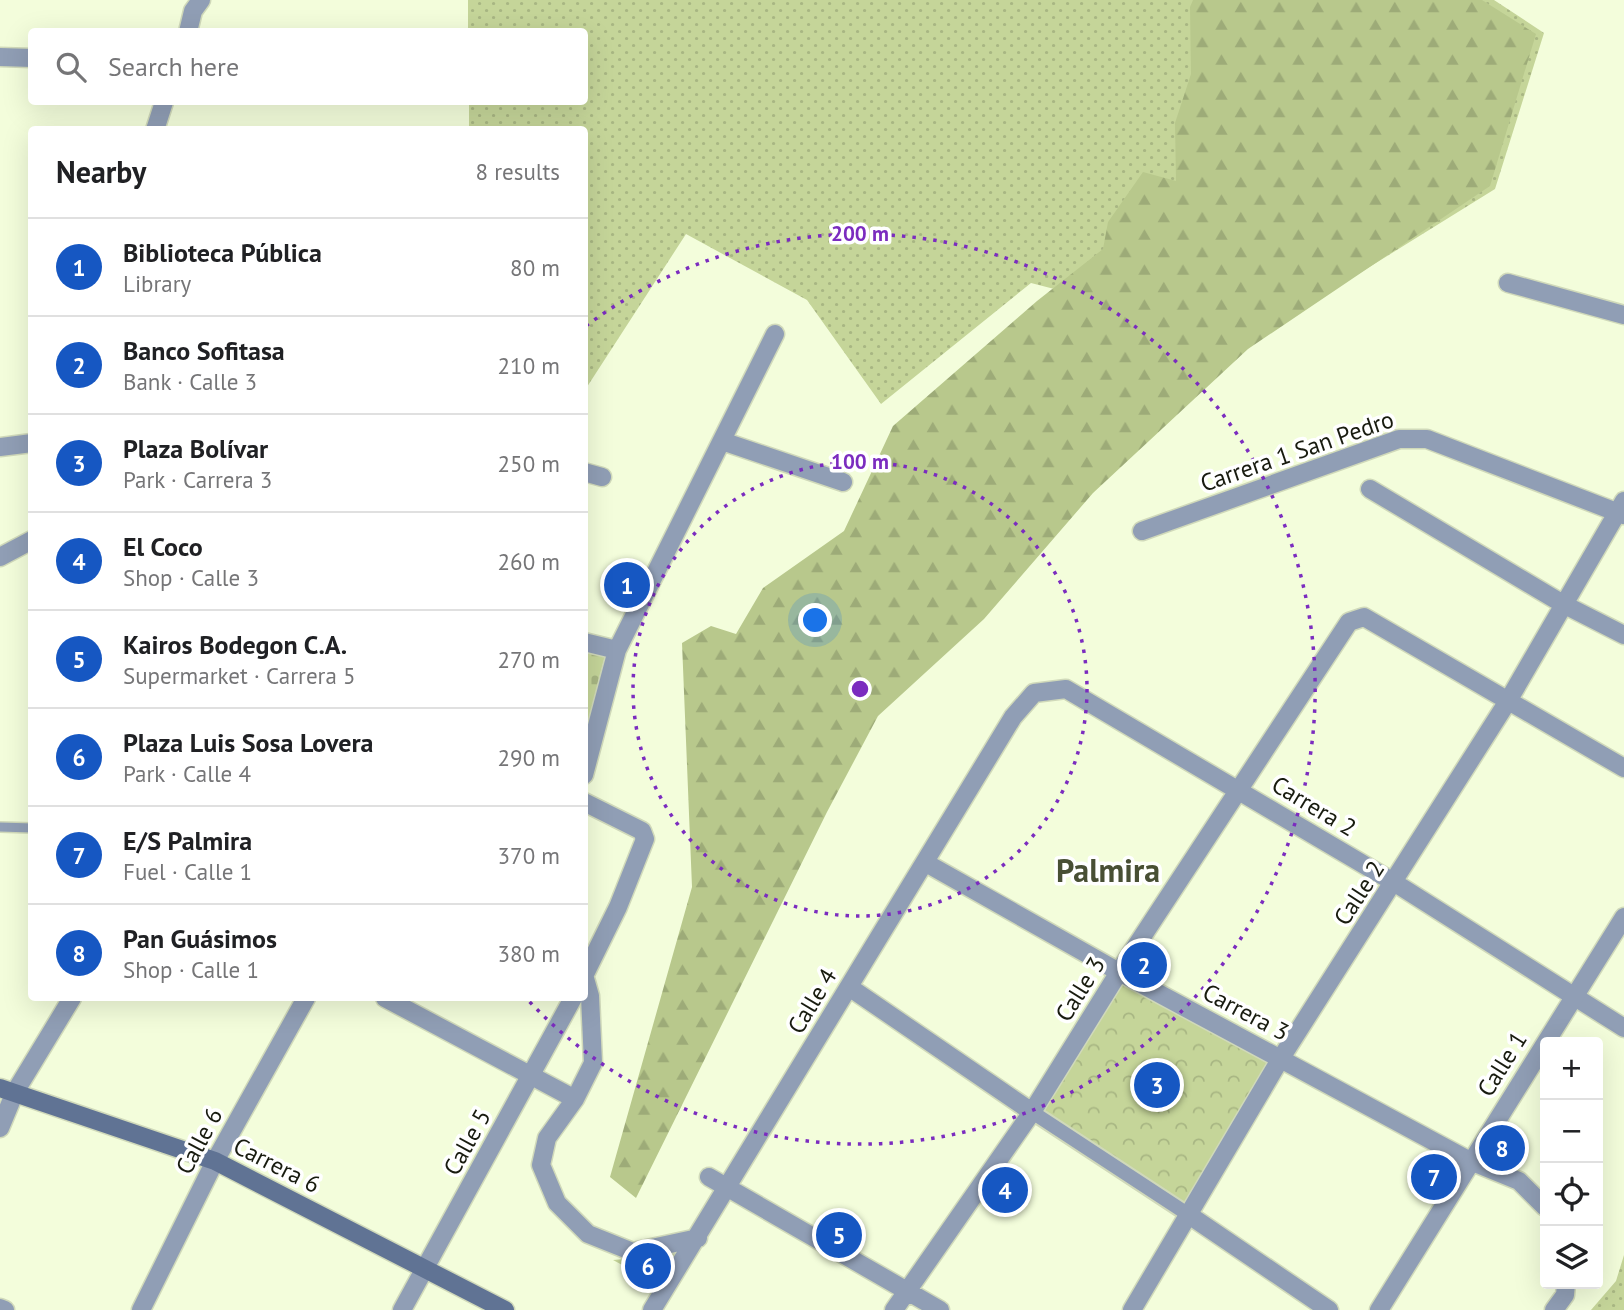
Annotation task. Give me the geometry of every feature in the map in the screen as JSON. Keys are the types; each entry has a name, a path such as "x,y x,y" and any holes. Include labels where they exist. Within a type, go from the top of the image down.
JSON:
{"main road":[{"name":"Carrera 6","path":"7,1090 215,1161 505,1310"}],"street":[{"path":"189,28 193,11 201,0"},
{"path":"0,57 28,58"},
{"path":"156,126 163,105"},
{"path":"1508,283 1624,316"},
{"path":"588,760 617,650 775,334"},
{"name":"Carrera 1 San Pedro","path":"1142,531 1386,444 1413,437 1427,439 1622,509"},
{"path":"722,440 843,482"},
{"path":"0,447 28,444"},
{"path":"588,473 603,477"},
{"path":"1370,489 1563,604 1624,635"},
{"name":"Calle 2","path":"1132,1310 1281,1058 1395,883 1508,701 1563,604 1622,509"},
{"path":"0,558 28,542"},
{"path":"0,558 28,557"},
{"name":"Calle 3","path":"894,1310 1032,1112 1119,972 1349,622 1364,617 1508,701"},
{"path":"588,643 617,650"},
{"name":"Carrera 2","path":"1013,717 1034,693 1066,689 1395,883 1624,1028"},
{"path":"1508,701 1624,768"},
{"name":"Calle 4","path":"652,1310 1013,717"},
{"path":"588,804 642,831 646,839 618,907 588,969"},
{"name":"Carrera 3","path":"926,863 1119,972 1470,1161 1518,1181 1540,1202"},
{"name":"Calle 1","path":"1378,1310 1624,916"},
{"path":"849,987 1329,1310"},
{"path":"588,988 593,1063 575,1099 547,1138 541,1165 557,1203 588,1234 633,1252 698,1238"},
{"path":"0,1128 7,1090 70,1001"},
{"name":"Calle 6","path":"141,1310 215,1161 304,1001"},
{"path":"391,1001 575,1099"},
{"name":"Calle 5","path":"402,1310 571,1001"},
{"path":"709,1177 940,1310"},
{"path":"1553,1310 1566,1295 1566,1289"}],"lane":[{"path":"0,827 28,828"}],"green space":[{"path":"468,0 1494,0 1544,33 1495,189 1252,340 1031,283 881,404 807,300 686,234 588,385 588,126 469,126 469,105 588,105 588,28 468,28"},
{"path":"1193,0 1482,0 1536,34 1490,186 1248,349 1093,493 984,619 878,716 827,812 636,1198 610,1177 692,887 682,643 711,626 736,634 763,588 844,531 893,426 1037,301 1103,249 1108,222 1143,172 1176,181 1175,123 1191,74 1190,7"},
{"path":"588,648 606,652 588,721"},
{"path":"1119,972 1281,1058 1189,1215 1032,1112"},
{"path":"683,1248 659,1285 613,1260 650,1257"},
{"path":"1624,1255 1624,1310 1591,1310 1616,1281"}],"place":[{"name":"Biblioteca Pública","path":"627,585"},
{"name":"Banco Sofitasa","path":"1144,965"},
{"name":"Plaza Bolívar","path":"1157,1085"},
{"name":"Pan Guásimos","path":"1502,1148"},
{"name":"E/S Palmira","path":"1434,1177"},
{"name":"El Coco","path":"1005,1190"},
{"name":"Kairos Bodegon C.A.","path":"839,1235"},
{"name":"Plaza Luis Sosa Lovera","path":"648,1266"}],"district":[{"name":"Palmira","path":"1108,870"}]}
